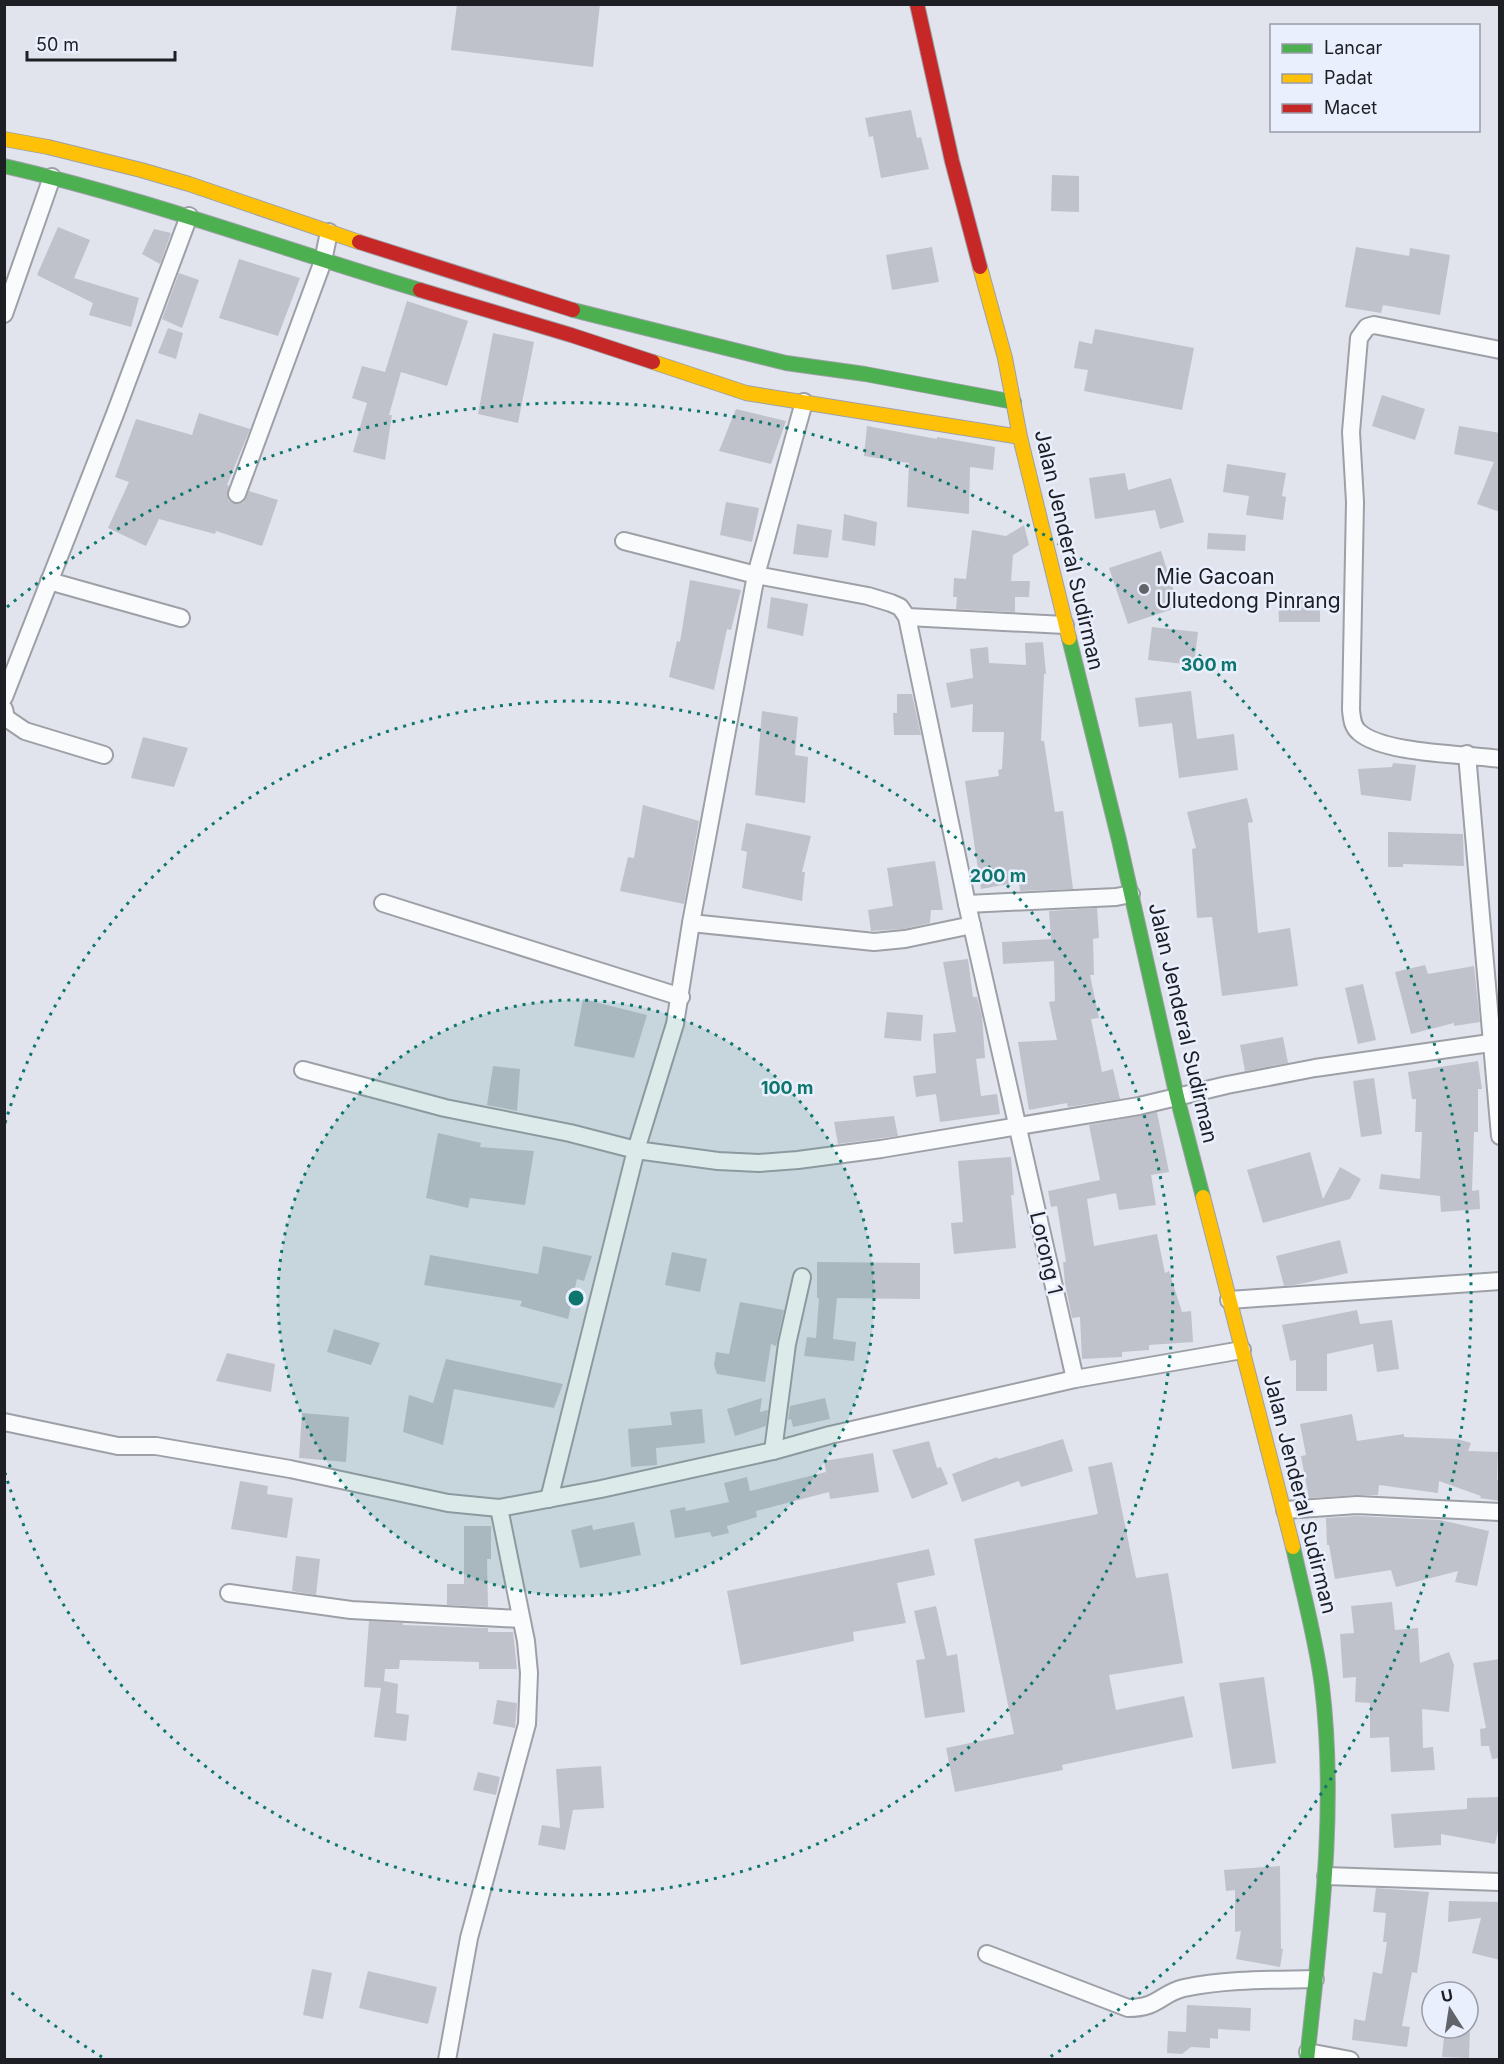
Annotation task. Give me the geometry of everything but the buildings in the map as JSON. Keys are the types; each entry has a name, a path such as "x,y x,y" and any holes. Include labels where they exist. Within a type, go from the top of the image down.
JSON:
{"main road":[{"name":"Jalan Jenderal Sudirman","path":"917,4 952,161 1005,358 1020,436 1131,894 1177,1097 1285,1510 1308,1607 1322,1686 1329,1805 1326,1876 1308,2056"},
{"path":"4,140 48,147 189,184 329,232 589,315 786,363 865,374 1014,402"},
{"path":"4,166 52,177 189,216 322,261 571,335 746,393 998,435 1020,436"}],"street":[{"path":"4,314 52,177"},
{"path":"4,697 115,414 189,216"},
{"path":"237,494 322,261 329,232"},
{"path":"1500,350 1374,325 1367,327 1359,338 1352,432 1355,502 1351,710 1353,725 1359,732 1379,743 1413,750 1500,759"},
{"path":"549,1499 636,1150 675,1024 691,923 756,575 804,402"},
{"path":"624,541 756,575 868,596 891,603 900,608 907,617 1065,625"},
{"path":"50,581 181,618"},
{"name":"Lorong 1","path":"907,617 967,904 1076,1379"},
{"path":"4,709 6,718 25,731 104,755"},
{"path":"1467,754 1490,1043 1500,1136"},
{"path":"967,904 1116,897 1131,894"},
{"path":"382,903 681,997"},
{"path":"691,923 873,942 905,939 972,925"},
{"path":"303,1070 445,1108 636,1150 718,1161 759,1163 881,1149 1139,1106 1315,1068 1490,1043"},
{"path":"773,1452 787,1344 802,1277"},
{"path":"1229,1300 1500,1281"},
{"path":"4,1422 118,1446 156,1446 290,1469 448,1503 499,1508 773,1452 830,1435 1076,1379 1242,1350"},
{"path":"1285,1510 1356,1505 1500,1512"},
{"path":"447,2060 469,1938 527,1724 529,1672 499,1508"},
{"path":"229,1593 351,1610 521,1619"},
{"path":"1326,1876 1500,1882"},
{"path":"987,1954 1128,2008 1142,2008 1180,1989 1200,1985 1234,1981 1315,1979"},
{"path":"1308,2056 1350,2060"}],"traffic: fast":[{"path":"4,166 161,208 420,290"},
{"path":"573,310 786,363 865,374 1014,402"},
{"path":"1069,638 1119,840 1177,1097 1203,1197"},
{"path":"1293,1547 1313,1633 1322,1686 1328,1780 1325,1873 1307,2060"}],"traffic: slow":[{"path":"4,139 48,147 141,170 359,242"},
{"path":"980,267 1005,358 1020,437 1069,638"},
{"path":"653,362 746,393 1020,437"},
{"path":"1203,1197 1293,1547"}],"traffic: jam":[{"path":"917,4 952,161 980,267"},
{"path":"359,242 573,310"},
{"path":"420,290 653,362"}],"place":[{"name":"Mie Gacoan Ulutedong Pinrang","path":"1144,589"}]}
